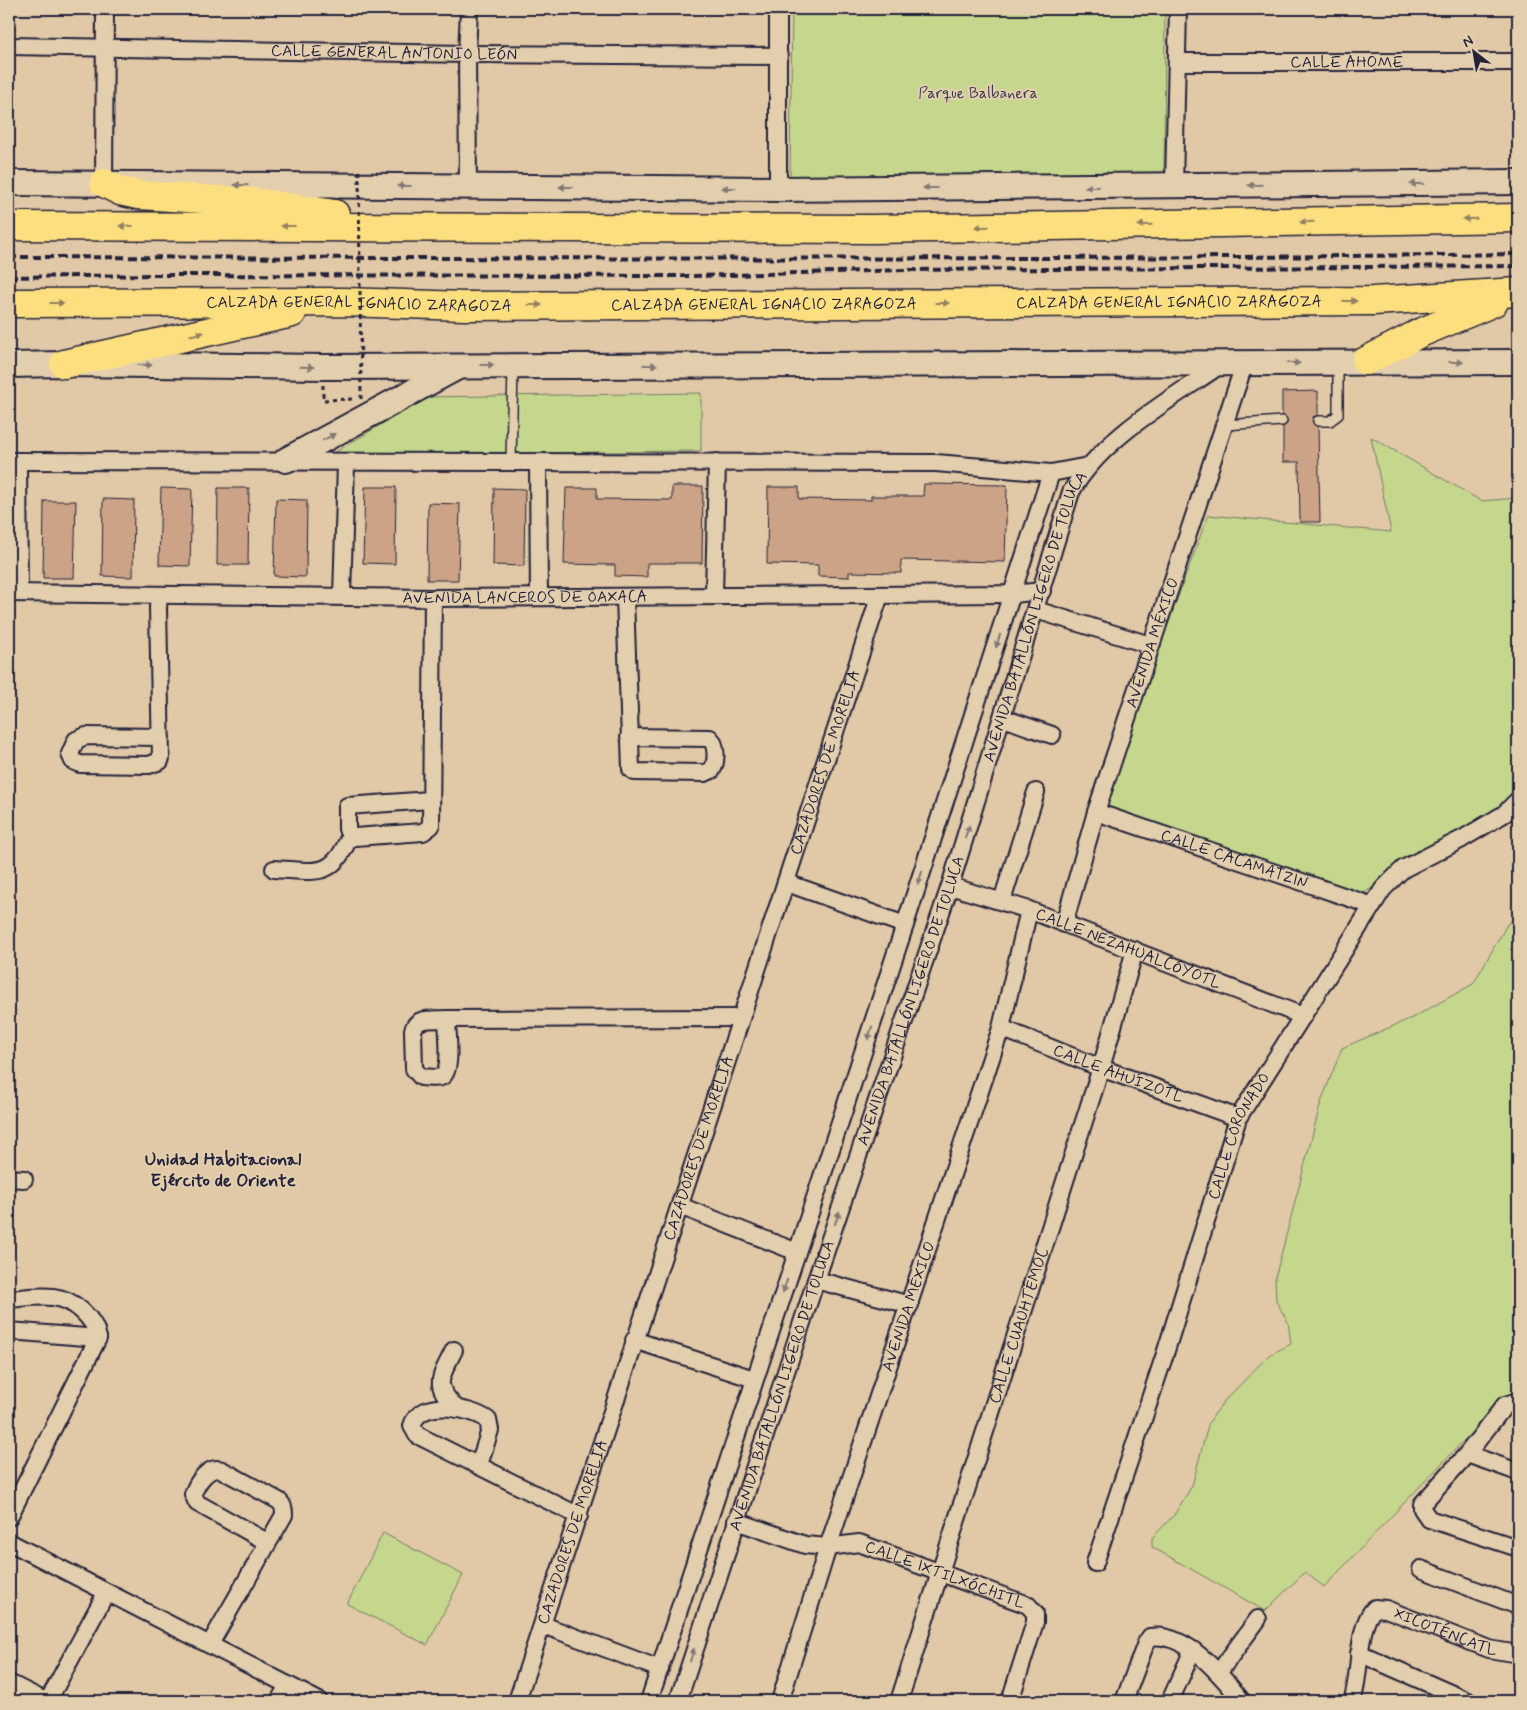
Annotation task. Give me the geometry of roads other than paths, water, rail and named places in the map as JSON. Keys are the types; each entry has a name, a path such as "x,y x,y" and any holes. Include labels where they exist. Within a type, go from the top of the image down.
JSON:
{"highway":[{"path":"104,183 120,191 138,195 254,202 295,207 390,226"},
{"path":"9,226 872,229 1518,218"},
{"path":"1366,362 1448,320 1518,294"},
{"name":"CALZADA GENERAL IGNACIO ZARAGOZA","path":"9,303 344,302 475,306 1373,301 1518,294"},
{"path":"64,364 344,302"}],"main road":[{"path":"9,183 778,189 1518,182"},
{"path":"9,365 324,367 1518,362"},
{"path":"286,460 460,366"}],"street":[{"path":"104,183 105,9"},
{"path":"468,186 467,54 470,9"},
{"path":"778,9 778,189"},
{"path":"1174,186 1178,9"},
{"name":"CALLE GENERAL ANTONIO LEÓN","path":"9,46 467,54 779,56"},
{"name":"CALLE AHOME","path":"1177,62 1518,62"},
{"name":"AVENIDA MÉXICO","path":"1064,924 1096,812 1150,645 1225,425 1235,362"},
{"name":"AVENIDA BATALLÓN LIGERO DE TOLUCA","path":"678,1701 816,1280 950,886 1071,492 1088,466 1132,427 1235,362"},
{"path":"14,593 14,461 286,460 346,464 936,463 1051,473 1088,466"},
{"path":"714,595 717,462"},
{"path":"342,596 346,464"},
{"path":"538,464 539,596"},
{"name":"AVENIDA BATALLÓN LIGERO DE TOLUCA","path":"649,1701 905,925 1051,473"},
{"name":"AVENIDA LANCEROS DE OAXACA","path":"14,593 432,598 1013,594 1042,591"},
{"name":"CAZADORES DE MORELIA","path":"517,1701 544,1625 634,1340 680,1206 740,1018 787,883 880,595"},
{"path":"159,596 161,737 161,758 158,763 153,765 80,764 73,761 70,754 76,740 86,736 161,737"},
{"path":"625,596 629,737 631,765 636,772 705,773 712,770 715,765 714,743 710,738 629,737"},
{"path":"430,800 347,806 347,829 350,835 355,837 427,831 432,824 430,800 432,598"},
{"path":"1036,610 1150,645"},
{"path":"1003,718 1052,735"},
{"path":"1002,901 1036,792"},
{"name":"CALLE CORONADO","path":"1095,1563 1165,1354 1238,1118 1383,889 1403,869 1462,839 1504,814 1518,800"},
{"name":"CALLE CACAMATZIN","path":"1096,812 1373,906"},
{"path":"274,869 312,871 325,868 336,862 343,853 350,835"},
{"path":"787,883 905,925"},
{"name":"CALLE NEZAHUALCÓYOTL","path":"950,886 1029,910 1303,1016"},
{"name":"AVENIDA MÉXICO","path":"780,1701 828,1548 1001,1028 1029,910"},
{"name":"CALLE CUAUHTÉMOC","path":"900,1701 1101,1068 1135,950"},
{"path":"447,1019 740,1018"},
{"name":"CALLE AHUÍZOTL","path":"1001,1028 1101,1068 1238,1118"},
{"path":"680,1206 797,1252"},
{"path":"816,1280 910,1305"},
{"path":"9,1299 53,1297 66,1301 80,1310 94,1324 98,1338 9,1517"},
{"path":"9,1331 98,1338"},
{"path":"634,1340 754,1379"},
{"path":"454,1350 441,1376 440,1387 443,1396 457,1409"},
{"path":"1515,1401 1505,1405 1467,1454 1425,1498 1422,1509 1429,1519 1518,1548"},
{"path":"479,1466 490,1425 484,1417 457,1409 436,1407 421,1412 414,1418 412,1426 417,1435 479,1466 579,1516"},
{"path":"1467,1454 1518,1472"},
{"path":"210,1644 284,1515 281,1503 222,1470 214,1468 210,1470 193,1494 197,1503 267,1542"},
{"name":"CALLE IXTILXÓCHITL","path":"736,1521 805,1545 828,1548 859,1544 1020,1601 1035,1613 1033,1632 1010,1701"},
{"path":"9,1542 319,1701"},
{"path":"1421,1569 1518,1606"},
{"path":"9,1683 47,1701 106,1593"},
{"name":"XICOTÉNCATL","path":"1359,1653 1369,1617 1375,1608 1386,1609 1489,1648 1518,1654"},
{"path":"1219,1672 1258,1619"},
{"path":"544,1625 660,1668"},
{"path":"1124,1701 1150,1637 1164,1637 1193,1650 1219,1672 1242,1701"},
{"path":"1170,1701 1193,1650"},
{"path":"1355,1700 1359,1653 1468,1701"},
{"path":"279,1701 288,1685"}],"lane":[{"path":"1318,420 1330,421 1338,415 1338,364"},
{"path":"511,463 513,366"},
{"path":"1225,425 1282,421"}],"railway":[{"path":"9,257 952,258 1518,254"},
{"path":"9,277 157,275 695,276 905,270 1518,266"}],"district":[{"name":"Unidad Habitacional Ejército de Oriente","path":"223,1170"}],"park label":[{"name":"Parque Balbanera","path":"978,93"}]}
